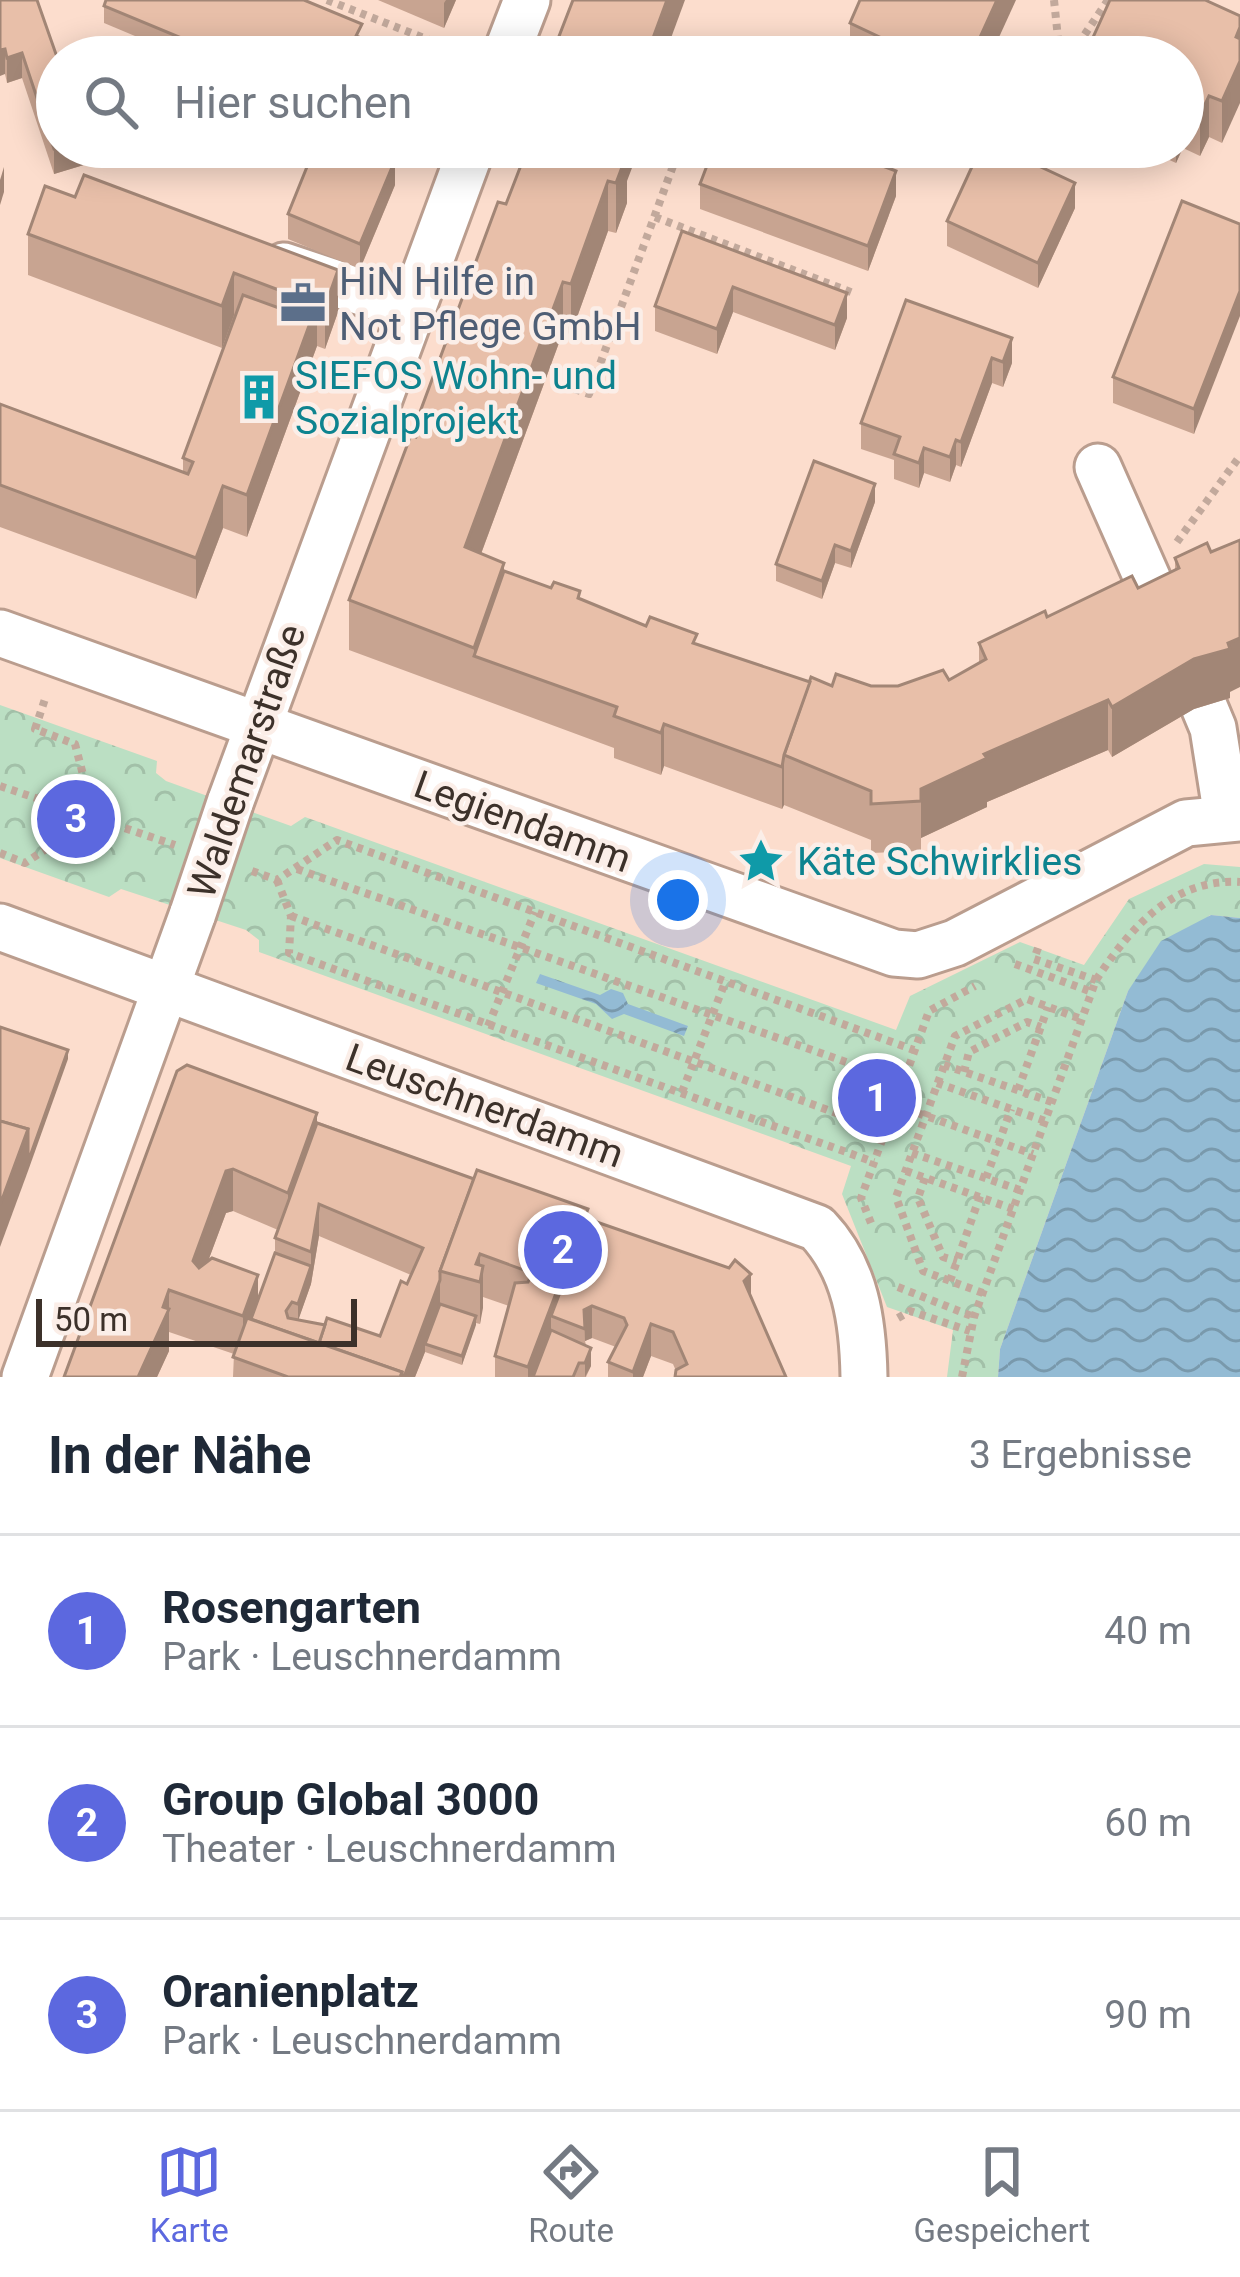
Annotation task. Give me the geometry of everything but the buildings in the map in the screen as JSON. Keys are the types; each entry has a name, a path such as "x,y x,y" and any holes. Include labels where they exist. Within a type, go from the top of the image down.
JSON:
{"street":[{"path":"514,36 527,0"},
{"name":"Waldemarstraße","path":"26,1377 169,986 257,725 464,168"},
{"path":"250,255 412,309"},
{"path":"1098,467 1167,623"},
{"name":"Legiendamm","path":"0,633 894,953 918,955 955,943 1186,823 1234,818"},
{"path":"1203,704 1234,818"},
{"name":"Leuschnerdamm","path":"0,927 818,1228 836,1248 856,1295 864,1377"}],"path":[{"path":"327,0 419,36"},
{"path":"1054,0 1057,36"},
{"path":"1085,36 1108,0"},
{"path":"553,381 589,394 672,168"},
{"path":"1028,186 1036,168"},
{"path":"655,217 856,294"},
{"path":"1147,574 1168,554 1240,456"},
{"path":"38,719 35,729 75,744 94,817"},
{"path":"0,786 189,849"},
{"path":"0,853 26,862 94,817"},
{"path":"244,869 278,880 338,840 914,1050"},
{"path":"297,869 903,1082"},
{"path":"278,880 291,916 289,953 874,1162"},
{"path":"962,1377 974,1317 1096,980 1126,935 1154,908 1190,891 1240,882"},
{"path":"488,1025 535,912"},
{"path":"291,916 886,1131"},
{"path":"1034,959 1096,980"},
{"path":"1000,972 1018,963 1092,992"},
{"path":"682,1092 726,980"},
{"path":"877,1235 861,1198 929,1011 982,982"},
{"path":"983,1293 923,1271 896,1197 925,1116 955,1036 1027,999 1082,1019"},
{"path":"1018,1090 1048,1007"},
{"path":"964,1072 969,1052 1027,1022 1040,1027"},
{"path":"944,1065 1052,1102"},
{"path":"937,1083 1045,1121"},
{"path":"895,1105 1033,1154"},
{"path":"986,1178 1011,1109"},
{"path":"912,1153 1020,1190"},
{"path":"906,1171 1013,1208"},
{"path":"925,1178 918,1198 943,1257 957,1261"},
{"path":"950,1281 980,1196"},
{"path":"892,1273 900,1292 974,1317"},
{"path":"910,1311 970,1331"}],"green space":[{"path":"0,705 157,761 156,773 166,781 291,826 305,817 896,1030 910,996 1020,942 1084,965 1129,899 1204,864 1240,867 1240,918 1210,915 1128,991 1000,1349 998,1377 947,1377 953,1330 887,1307 842,1194 851,1166 259,952 259,940 246,930 121,889 109,897 0,858"}],"water":[{"path":"1211,915 1240,918 1240,1377 998,1377 1000,1349 1128,991 1161,941"},
{"path":"540,974 600,995 611,989 623,993 628,1004 688,1026 684,1036 624,1014 612,1019 596,1004 536,983"}],"place":[{"name":"HiN Hilfe in Not Pflege GmbH","path":"303,303"},
{"name":"SIEFOS Wohn- und Sozialprojekt","path":"259,397"},
{"name":"Oranienplatz","path":"76,819"},
{"name":"Käte Schwirklies","path":"761,861"},
{"name":"Rosengarten","path":"877,1098"},
{"name":"Group Global 3000","path":"563,1250"}]}
